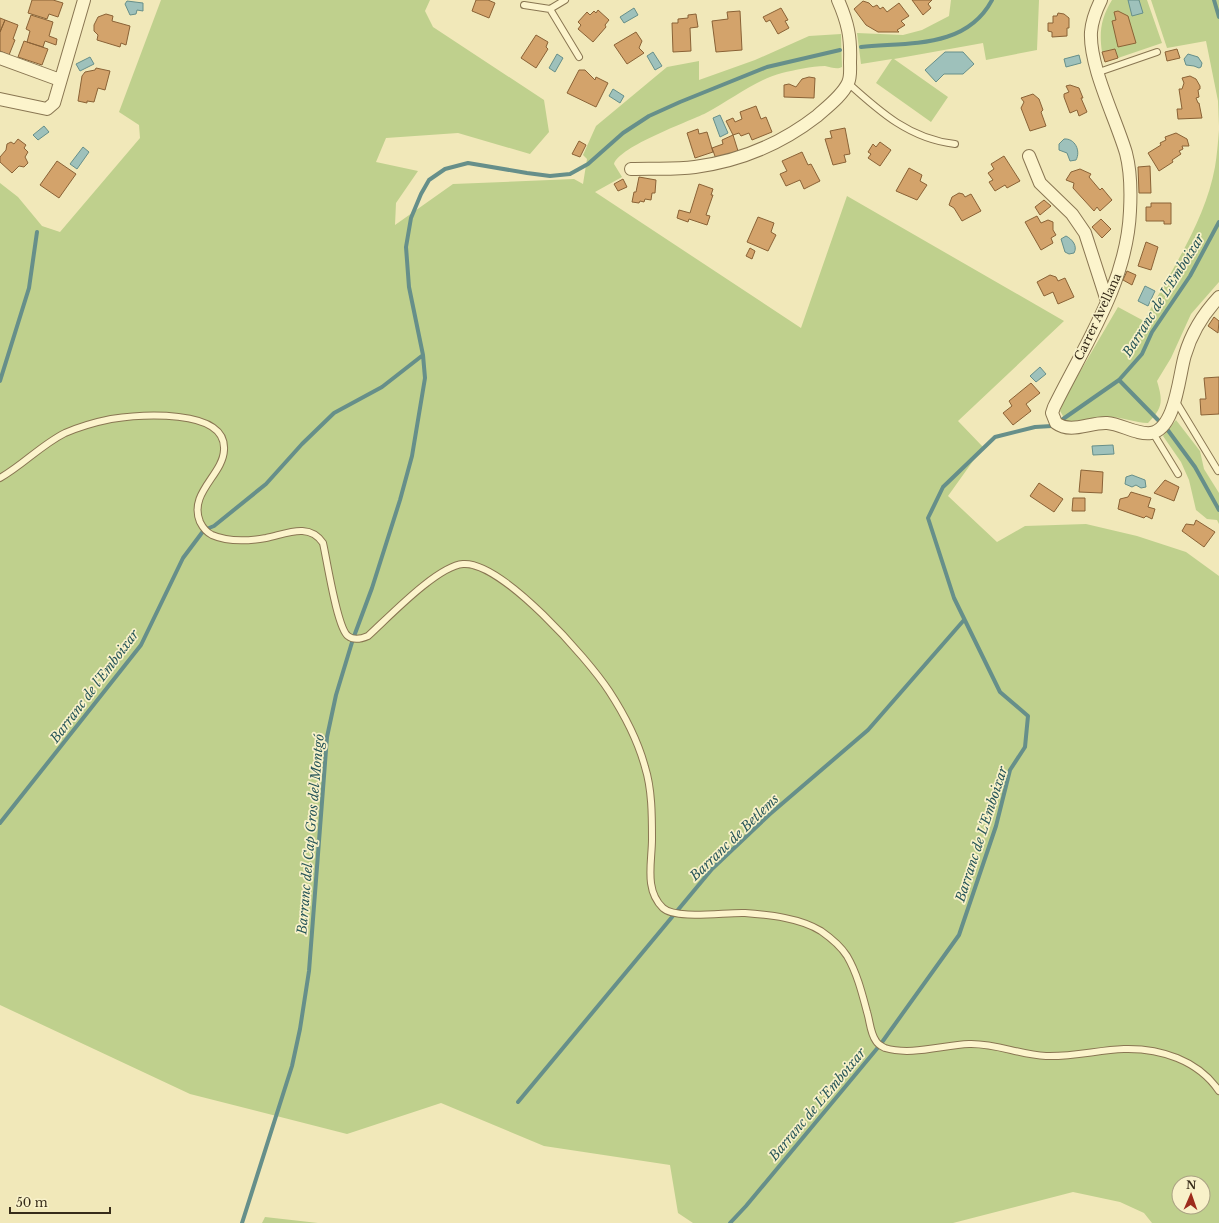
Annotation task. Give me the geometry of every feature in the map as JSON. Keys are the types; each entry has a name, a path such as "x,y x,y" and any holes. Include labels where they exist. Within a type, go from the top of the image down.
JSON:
{"street":[{"path":"0,99 46,109 54,103 84,0"},
{"path":"631,169 694,168 724,162 751,154 810,121 834,100 848,83 850,67 850,30 838,0"},
{"name":"Carrer Avellana","path":"1101,0 1094,15 1091,33 1092,46 1126,155 1130,177 1130,209 1127,238 1118,276 1054,406 1052,413 1056,423 1065,427 1106,423 1145,433 1153,433"},
{"path":"0,58 60,80"},
{"path":"1029,156 1040,183 1072,214 1085,233 1107,301"},
{"path":"1153,433 1160,430 1171,412 1185,354 1192,337 1206,312 1219,297"}],"lane":[{"path":"524,5 550,9 565,0"},
{"path":"550,9 579,57"},
{"path":"1099,72 1157,52"},
{"path":"848,83 884,114 902,127 928,140 955,144"},
{"path":"1175,400 1218,471"},
{"path":"0,478 65,433 110,420 135,416 164,416 195,420 209,424 222,438 224,450 219,464 206,486 197,508 204,530 211,535 229,540 264,538 288,532 308,531 318,535 323,543 340,623 348,636 352,639 361,639 368,636 433,579 448,568 461,564 468,564 498,575 547,619 580,654 602,681 616,703 646,769 652,841 650,877 654,896 666,911 671,914 686,915 730,913 765,915 794,920 816,928 824,933 841,947 850,961 859,982 875,1040 885,1048 909,1050 980,1044 1049,1056 1122,1049 1151,1051 1174,1056 1186,1062 1208,1078 1219,1091"},
{"path":"1153,433 1178,474"}],"green space":[{"path":"161,0 430,0 425,11 433,27 544,100 549,132 530,154 458,133 386,138 376,162 418,171 396,203 395,225 453,184 574,179 583,184 587,159 583,155 596,126 667,67 699,61 699,80 755,60 809,36 841,34 842,67 809,67 782,73 762,80 706,113 641,142 628,150 619,157 614,164 622,177 595,192 801,328 847,196 1064,321 958,421 983,447 948,496 997,542 1025,526 1086,524 1137,536 1186,552 1219,576 1219,1223 1152,1223 1144,1213 1120,1202 1073,1192 953,1223 693,1223 678,1213 670,1165 544,1146 441,1103 347,1134 190,1094 0,1005 0,183 18,197 42,226 60,232 140,138 139,125 119,112"},
{"path":"951,0 1039,0 1037,50 986,60 983,43 894,59 948,97 931,122 876,83 892,59 861,64 857,33 903,35 922,30 949,16"},
{"path":"1112,0 1147,0 1162,43 1118,58 1115,49 1102,52 1101,32 1103,19"},
{"path":"1151,0 1219,0 1219,126 1218,101 1206,41 1167,48"},
{"path":"1219,130 1219,282 1191,314 1171,358 1157,381 1161,399 1157,413 1148,423 1110,417 1066,421 1060,411 1064,399 1118,307 1144,321 1186,246 1210,187 1216,162"},
{"path":"1176,420 1200,451 1204,469 1219,493 1219,524 1217,520 1207,519 1196,510 1189,480 1181,462 1163,436"},
{"path":"265,1217 318,1223 262,1223"}],"water":[{"path":"1128,0 1139,0 1143,13 1132,16"},
{"path":"127,1 143,3 143,11 137,10 136,14 130,15 125,4"},
{"path":"634,8 638,15 624,23 620,17"},
{"path":"653,52 662,66 655,70 647,56"},
{"path":"945,52 963,52 974,64 963,74 944,74 936,82 925,70"},
{"path":"557,54 563,58 555,72 549,68"},
{"path":"1188,54 1198,57 1202,63 1201,67 1199,68 1186,65 1184,59"},
{"path":"1079,55 1081,63 1066,67 1064,59"},
{"path":"90,57 94,64 80,71 76,64"},
{"path":"613,89 624,96 620,103 609,96"},
{"path":"720,115 728,133 720,137 713,118"},
{"path":"44,126 49,132 38,140 33,135"},
{"path":"1064,139 1068,139 1076,146 1078,153 1076,160 1070,161 1067,153 1059,150 1059,144"},
{"path":"83,147 89,152 77,169 70,164"},
{"path":"1066,236 1075,245 1074,253 1069,254 1065,252 1061,239"},
{"path":"1145,286 1155,291 1148,306 1138,301"},
{"path":"1040,367 1046,374 1036,382 1030,376"},
{"path":"1113,445 1114,454 1093,455 1092,446"},
{"path":"1132,475 1145,480 1146,487 1141,488 1136,485 1132,487 1125,484 1126,477"}],"building":[{"path":"32,0 53,0 63,3 58,17 49,14 47,19 28,13"},
{"path":"476,0 488,0 495,3 489,18 472,11"},
{"path":"912,0 932,0 928,4 931,8 923,15"},
{"path":"863,1 869,3 873,7 877,5 880,9 883,7 887,12 899,3 909,16 901,21 905,25 897,30 899,32 878,32 866,25 854,9"},
{"path":"781,8 788,20 785,21 789,28 778,34 770,20 766,22 763,17"},
{"path":"598,10 609,20 605,25 606,27 593,42 578,29 581,25 578,22 587,12 590,15 594,11 596,13"},
{"path":"740,11 742,50 716,52 712,21 728,19 727,12"},
{"path":"1118,11 1128,16 1136,43 1118,47 1112,21 1116,20 1114,12"},
{"path":"1058,13 1064,14 1069,18 1067,36 1052,37 1052,32 1048,31 1048,23 1053,23 1053,16 1057,16"},
{"path":"106,14 113,16 112,21 130,26 126,45 121,43 120,47 97,40 98,35 94,31 94,25 98,17"},
{"path":"696,14 698,27 690,28 691,51 673,52 672,23 678,23 678,19 688,18 688,15"},
{"path":"31,15 53,22 49,36 57,39 56,45 45,41 43,47 27,42 30,31 26,29"},
{"path":"0,18 5,20 0,32"},
{"path":"5,20 18,25 13,39 15,40 9,55 0,51 0,32"},
{"path":"636,32 642,41 639,48 644,53 627,64 614,45"},
{"path":"536,35 548,42 546,47 548,49 536,68 521,58"},
{"path":"24,41 48,49 42,65 18,57"},
{"path":"1115,49 1118,58 1105,62 1102,52"},
{"path":"1177,49 1180,58 1167,61 1165,52"},
{"path":"96,68 110,71 105,90 98,88 94,102 87,101 87,103 78,101 82,76 85,72 95,70"},
{"path":"579,70 585,70 595,80 596,77 608,83 596,107 567,93"},
{"path":"1190,76 1196,79 1200,86 1200,89 1198,90 1199,97 1196,98 1199,103 1202,118 1178,119 1177,109 1182,109 1179,89 1182,89 1184,83 1182,78"},
{"path":"809,77 815,78 814,98 784,97 784,85 789,84 796,87 802,79"},
{"path":"1070,85 1079,88 1083,98 1081,98 1087,112 1079,116 1077,110 1070,113 1064,97 1064,94 1069,92 1066,86"},
{"path":"1033,94 1039,99 1043,110 1041,112 1046,126 1030,131 1021,108 1024,102 1021,98"},
{"path":"756,106 761,119 766,117 772,132 752,140 749,133 741,136 739,133 733,135 726,121 733,118 735,122 742,119 740,112"},
{"path":"845,128 850,154 844,155 846,162 833,165 825,139 832,138 830,131"},
{"path":"698,129 699,134 707,132 713,152 695,158 687,133"},
{"path":"1176,133 1187,139 1189,146 1182,146 1183,149 1179,151 1181,154 1172,160 1173,162 1159,171 1148,153 1161,145 1160,143 1166,140 1165,137"},
{"path":"733,135 738,151 716,159 712,148 723,144 722,140"},
{"path":"18,139 26,145 24,148 28,152 25,157 28,163 24,167 19,166 12,173 0,162 0,157 6,150 7,144 11,142 14,144"},
{"path":"579,141 586,145 580,157 572,154"},
{"path":"880,142 891,150 880,166 868,158 871,154 868,152 873,144 876,147"},
{"path":"802,152 808,165 811,164 820,181 804,189 800,180 786,186 780,174 787,171 782,161"},
{"path":"1004,156 1020,181 1007,188 1005,185 995,191 989,182 993,180 988,173 994,169 991,164"},
{"path":"57,161 76,174 59,198 40,185"},
{"path":"1150,166 1151,193 1139,193 1138,167"},
{"path":"909,168 922,175 920,181 927,185 917,200 896,191"},
{"path":"1080,169 1091,174 1089,177 1100,190 1102,188 1112,200 1100,211 1097,207 1094,211 1073,188 1074,183 1066,180 1071,172"},
{"path":"639,177 656,180 655,193 652,193 651,200 645,199 644,202 640,201 639,203 632,202"},
{"path":"623,179 627,187 618,191 614,184"},
{"path":"699,184 713,189 711,195 713,195 706,215 710,216 707,225 689,219 688,222 677,218 679,210 690,213"},
{"path":"959,193 963,194 965,197 971,194 981,211 962,221 954,208 949,205 952,197"},
{"path":"1044,200 1051,206 1040,215 1035,207"},
{"path":"1151,203 1171,203 1171,224 1164,224 1164,221 1146,221 1146,207 1151,207"},
{"path":"1037,216 1041,223 1048,220 1053,222 1053,230 1056,235 1051,238 1053,243 1041,250 1025,222"},
{"path":"758,217 774,223 771,232 776,235 768,251 747,242"},
{"path":"1101,219 1111,229 1102,238 1092,227"},
{"path":"1146,242 1158,247 1151,270 1138,266"},
{"path":"750,248 755,251 752,259 746,256"},
{"path":"1127,271 1136,275 1132,285 1123,280"},
{"path":"1050,275 1056,277 1058,281 1065,278 1074,297 1058,304 1053,292 1044,296 1037,282"},
{"path":"1214,317 1219,321 1218,333 1208,326"},
{"path":"1219,377 1219,414 1201,415 1200,399 1206,399 1204,378"},
{"path":"1031,383 1040,393 1026,404 1031,411 1013,425 1003,413 1012,406 1009,401"},
{"path":"1081,470 1103,472 1102,493 1079,492"},
{"path":"1165,480 1179,487 1174,501 1154,493"},
{"path":"1039,483 1063,499 1054,512 1030,496"},
{"path":"1131,492 1151,498 1148,507 1155,509 1152,519 1146,516 1144,518 1118,509 1120,499 1128,497"},
{"path":"1073,498 1085,498 1085,511 1072,511"},
{"path":"1196,520 1215,532 1204,547 1182,531 1186,524 1194,525"}],"waterway":[{"path":"861,47 917,43 952,35 967,27 981,16 992,0"},
{"name":"Barranc de L'Emboixar","path":"1214,0 1219,17"},
{"name":"Barranc de l'Emboixar","path":"0,823 141,645 183,558 204,530 214,526 266,484 302,444 334,413 382,387 423,355 409,287 406,247 411,218 421,194 429,180 445,169 468,163 550,176 570,174 588,164 623,133 649,116 767,67 840,50"},
{"name":"Barranc de L'Emboixar","path":"1063,419 1119,380 1142,354 1152,332 1190,276 1219,222"},
{"path":"0,381 29,288 37,232"},
{"name":"Barranc del Cap Gros del Montgó","path":"242,1223 292,1066 300,1029 309,971 327,737 336,695 353,639 372,588 400,500 412,456 425,378 423,355"},
{"path":"1119,380 1158,420"},
{"name":"Barranc de L'Emboixar","path":"730,1223 746,1206 880,1045 959,935 996,826 1010,770 1025,747 1028,716 1000,692 954,598 928,518 943,487 995,437 1035,427 1052,426"},
{"path":"1167,429 1195,467 1219,510"},
{"name":"Barranc de Betlems","path":"518,1102 712,869 770,814 868,730 964,620"}]}
